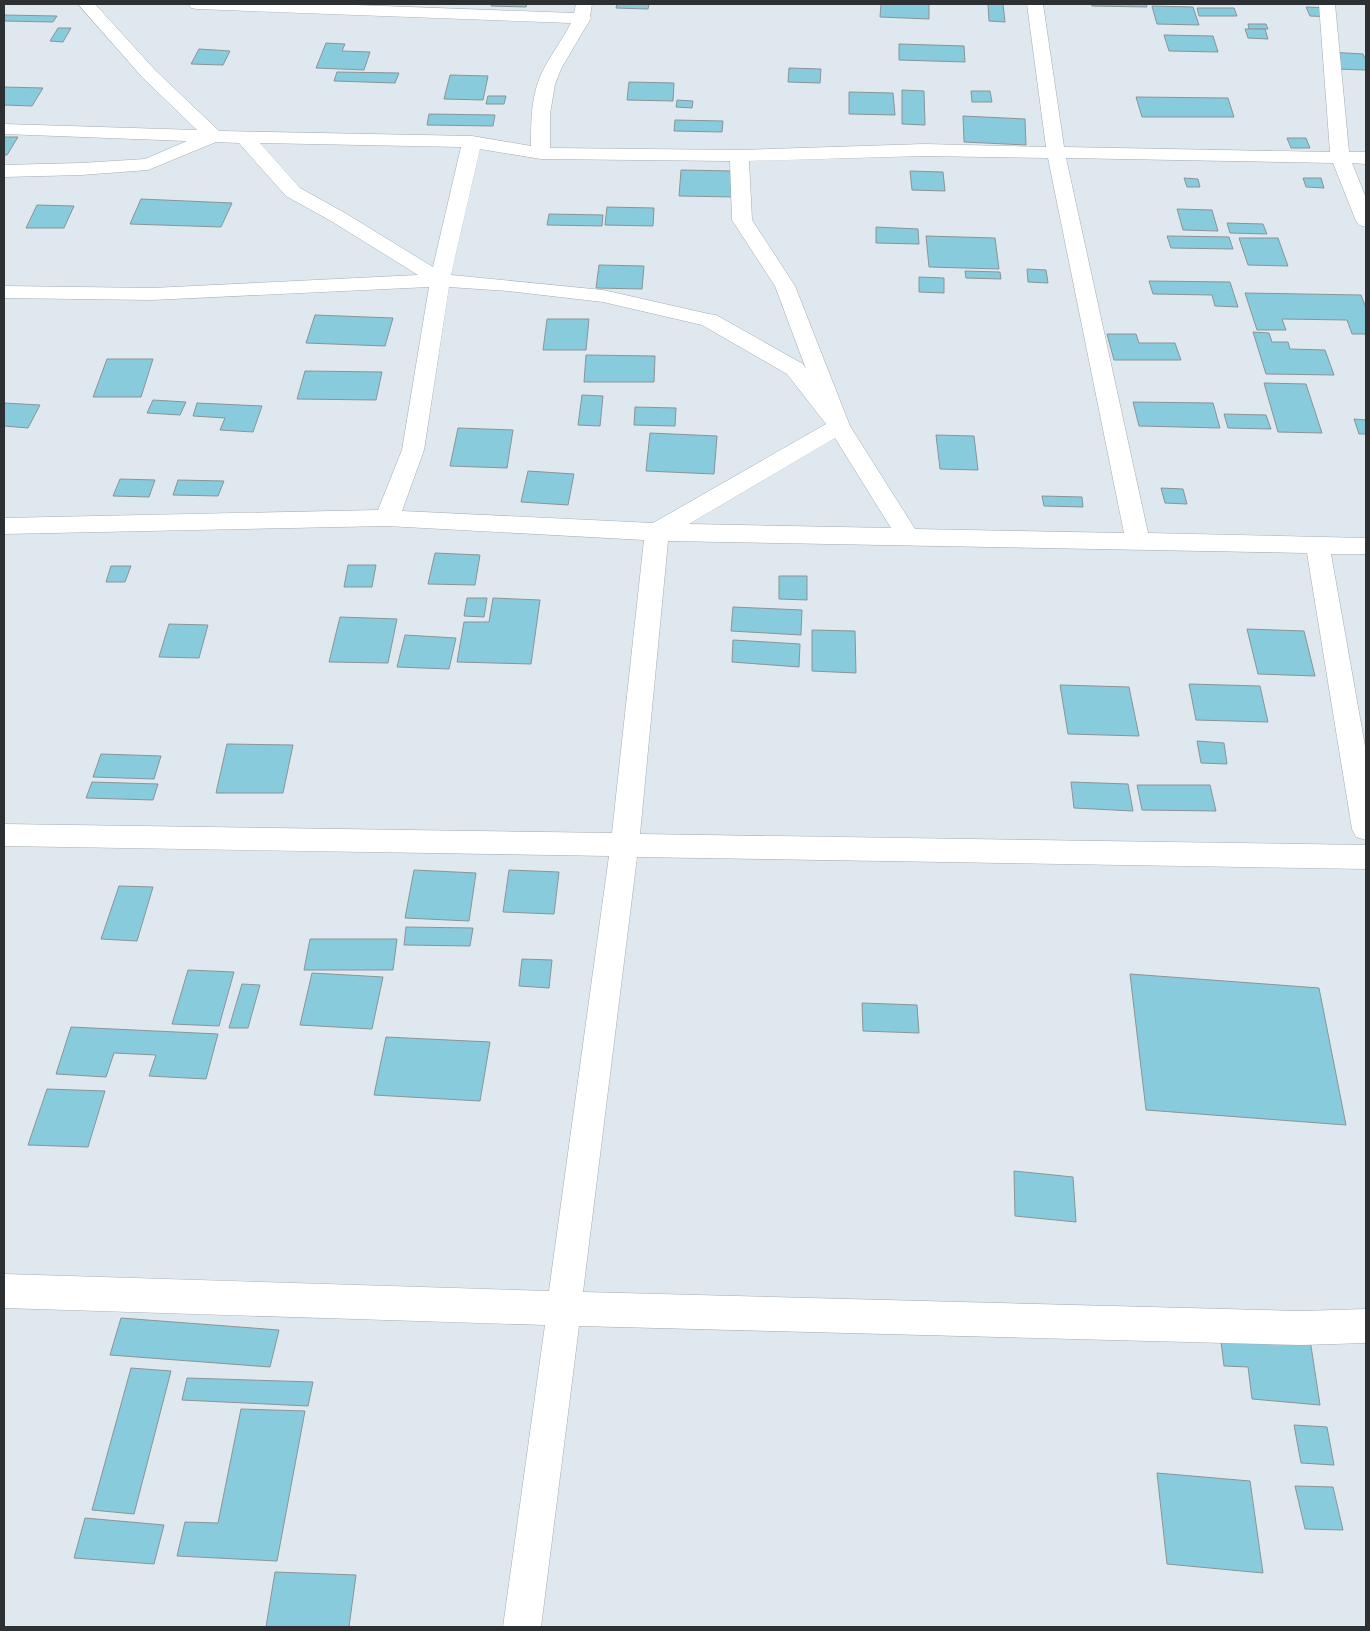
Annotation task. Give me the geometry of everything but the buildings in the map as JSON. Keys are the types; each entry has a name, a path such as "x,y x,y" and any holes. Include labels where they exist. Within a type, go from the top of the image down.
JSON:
{"street":[{"path":"86,4 149,74 214,136"},
{"path":"197,4 583,11 548,78 540,124 541,152"},
{"path":"1035,4 1056,153 1138,542"},
{"path":"1327,4 1340,158 1366,221"},
{"path":"4,129 325,140 472,142 541,152 739,156 924,150 1366,158"},
{"path":"4,170 81,169 148,164 214,136"},
{"path":"244,136 293,192 338,217 440,280"},
{"path":"387,518 413,450 440,280 472,142"},
{"path":"739,156 742,220 785,286 839,426"},
{"path":"4,292 152,294 440,280 508,285 603,296 709,320 795,369 839,426 908,537"},
{"path":"657,532 839,426"},
{"path":"4,526 387,518 657,532 1366,546"},
{"path":"522,1627 625,845 657,532"},
{"path":"1318,545 1366,829"},
{"path":"4,835 1366,857"},
{"path":"4,1291 1301,1328 1366,1326"}]}
